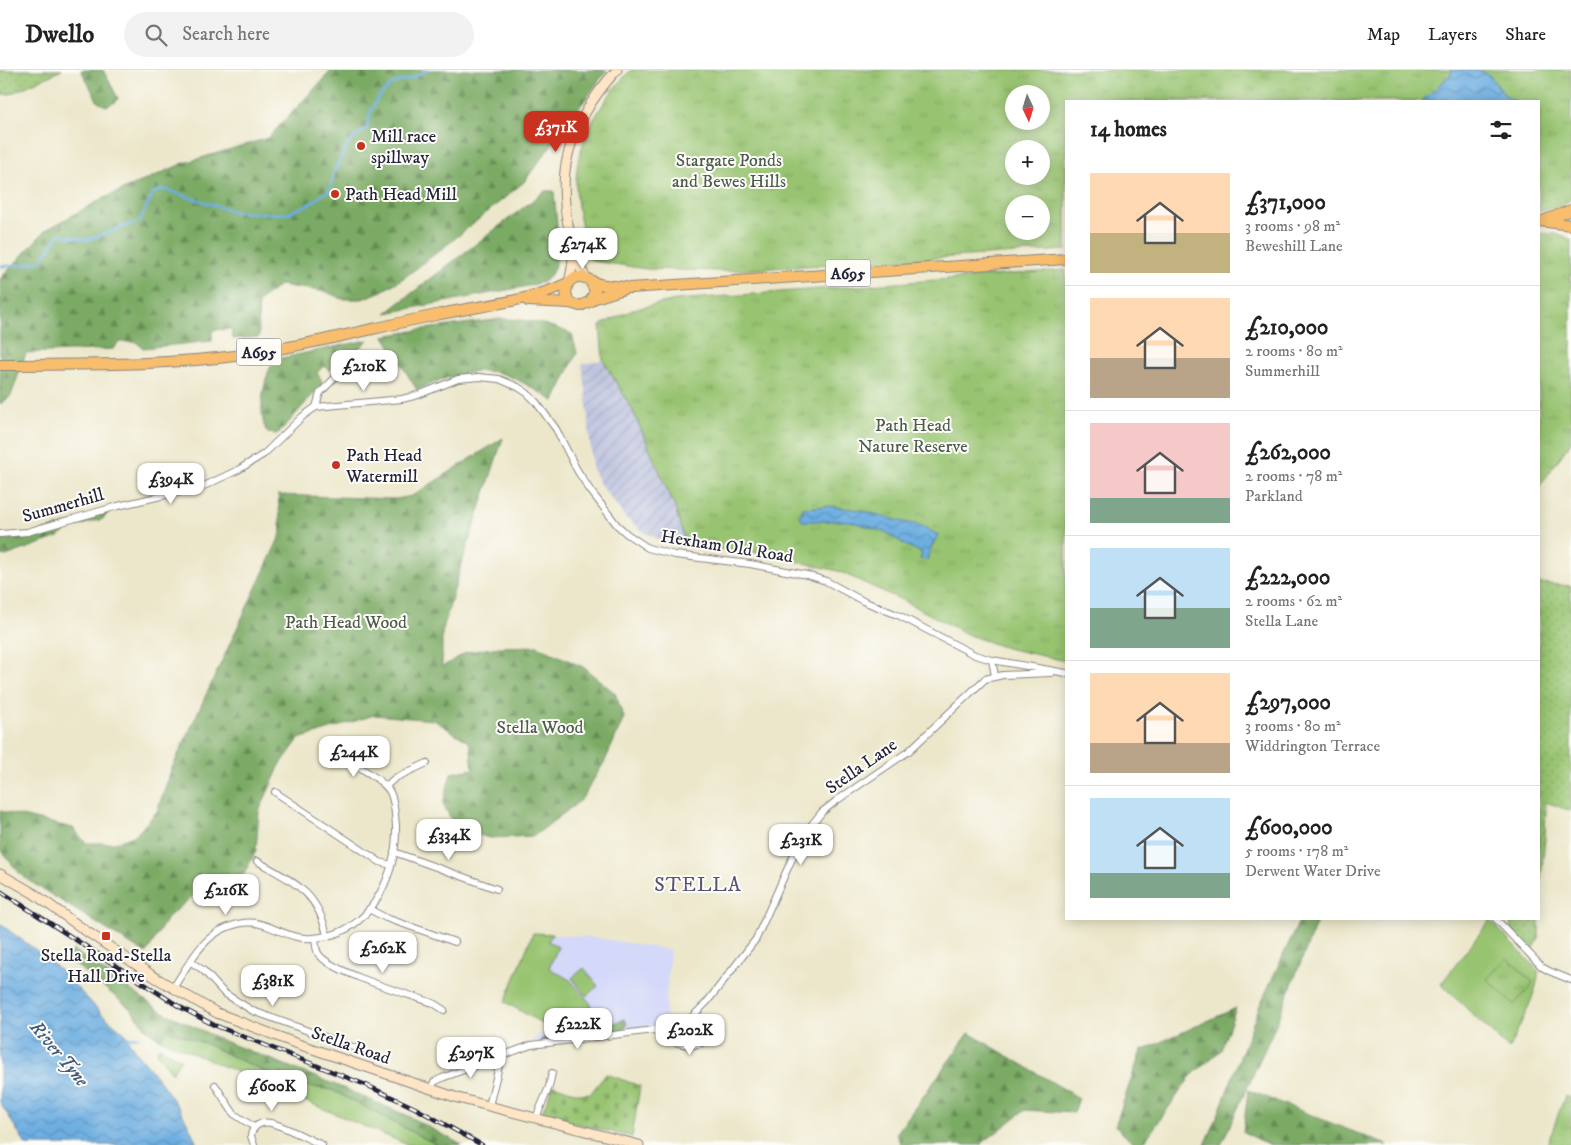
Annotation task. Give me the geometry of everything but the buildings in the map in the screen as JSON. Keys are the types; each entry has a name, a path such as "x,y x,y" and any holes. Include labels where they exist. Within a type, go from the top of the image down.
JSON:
{"main road":[{"path":"570,303 566,294 573,256 564,192 568,155 572,141 591,104 617,70"},
{"path":"1540,221 1571,210"},
{"path":"1540,221 1571,225"},
{"path":"573,256 595,290 592,300"},
{"name":"A695","path":"515,301 570,303 580,306 588,304 592,300 630,288 1065,259"},
{"name":"A695","path":"0,364 153,363 235,356 445,313 515,301 548,292 578,277 630,288"},
{"name":"Stella Road","path":"0,874 33,893 86,931 173,988 217,1013 431,1090 639,1145"}],"street":[{"path":"316,407 320,393 330,378 360,352"},
{"name":"Hexham Old Road","path":"316,407 402,399 418,395 448,382 470,378 508,382 527,393 536,402 556,430 590,490 617,525 639,543 658,551 675,555 750,564 807,575 826,581 864,601 900,616 961,648 992,660 1065,673"},
{"name":"Summerhill","path":"0,534 27,532 118,506 204,486 238,470 264,454 303,416 316,407"},
{"path":"992,660 995,676"},
{"name":"Stella Lane","path":"431,1090 434,1082 437,1080 531,1045 654,1030 682,1022 698,1012 749,948 760,931 804,832 822,812 904,754 983,681 995,676 1065,673"},
{"path":"173,988 201,947 218,932 236,924 260,923 297,937 315,938 340,933 369,910 386,882 391,865 396,835 394,810 390,793 386,786 334,753"},
{"path":"386,786 395,778 426,763"},
{"path":"275,792 380,862 391,865"},
{"path":"394,852 497,889"},
{"path":"257,861 294,883 315,902 324,919 327,936"},
{"path":"369,910 386,918 455,942"},
{"path":"1497,920 1542,967 1571,980"},
{"path":"315,938 316,950 327,961 357,976 433,1003 444,1010"},
{"path":"191,962 203,970 224,993 253,1011 358,1049"},
{"path":"654,1030 676,1044 692,1045 707,1038 714,1026"},
{"path":"489,1106 500,1057"},
{"path":"536,1118 549,1087 552,1073"},
{"path":"215,1085 234,1114 254,1127"},
{"path":"254,1145 251,1136 254,1127 259,1124 270,1123 322,1145"}],"shaded area":[{"path":"603,360 633,411 675,507 686,545 659,539 645,533 625,517 598,481 592,467 582,364"},
{"path":"533,933 592,937 670,950 665,1015 676,1021 623,1032 530,1043 551,1028 505,1002"}],"green space":[{"path":"0,70 62,70 10,94 0,94"},
{"path":"81,70 103,70 118,98 116,102 106,106 98,102"},
{"path":"332,70 607,70 524,182 452,241 405,277 382,291 362,299 342,299 327,292 280,285 258,302 259,337 233,339 231,329 212,330 212,341 143,348 136,342 119,342 113,349 26,353 11,396 0,404 0,279 46,230 102,199 184,163 268,138"},
{"name":"Stargate Ponds and Bewes Hills","path":"631,70 1571,70 1571,199 1563,205 1540,211 1540,100 1065,100 1065,250 724,271 647,269 593,261 589,258 578,204 577,170 585,138 610,94"},
{"path":"545,191 554,191 558,237 556,262 553,272 546,280 533,285 386,313"},
{"path":"1540,234 1555,234 1571,240 1571,442 1540,486"},
{"name":"Path Head Nature Reserve","path":"1065,270 1065,661 1006,648 969,635 904,601 838,571 766,554 686,545 675,507 633,411 603,360 600,325 635,309 676,300"},
{"path":"501,319 538,323 572,334 577,353 554,401 512,377 484,371 449,377 417,390 384,336 425,329"},
{"path":"368,340 336,369 329,370 324,366 317,373 322,384 281,431 276,434 268,433 263,419 263,391 270,368 277,359"},
{"name":"Path Head Wood","path":"503,438 461,566 442,633 442,667 467,652 499,647 537,646 583,667 615,693 624,718 605,761 581,800 534,836 489,838 456,828 443,804 451,773 473,769 470,743 434,720 374,715 299,739 280,765 259,811 256,851 244,874 222,887 194,895 167,918 146,954 23,877 0,850 0,811 73,828 86,843 115,843 136,835 157,811 172,768 281,534 278,495 396,499 412,496"},
{"path":"109,512 103,519 70,528 58,537 6,556 0,555 0,537 28,535"},
{"path":"1540,583 1571,586 1571,811 1546,802 1545,838 1540,888"},
{"path":"1300,920 1318,920 1275,1027 1221,1145 1205,1145 1216,1120 1260,1005"},
{"path":"1490,920 1538,970 1538,978 1532,999 1509,1049 1441,984"},
{"path":"1510,920 1539,920 1539,938 1531,954 1514,934"},
{"path":"533,933 553,934 548,941 558,947 549,968 570,980 591,1004 593,1016 610,1017 586,1023 553,1023 545,1025 505,1002"},
{"path":"73,950 161,1011 224,1041 408,1116 462,1145 437,1145 332,1090 288,1083 204,1043 167,1030 160,1039 147,1030 131,1009 66,957"},
{"path":"1507,958 1533,982 1514,1005 1487,979"},
{"path":"584,968 598,986 586,996 572,978"},
{"path":"1236,1008 1221,1050 1191,1076 1142,1145 1135,1145 1115,1126 1141,1051"},
{"path":"625,1019 627,1025 623,1032 539,1042 562,1028 599,1029"},
{"path":"167,1030 204,1043 288,1083 332,1090 437,1145 408,1145 160,1039"},
{"path":"969,1033 1079,1098 1074,1113 1025,1110 980,1145 901,1145 896,1134"},
{"path":"159,1047 181,1059 172,1073 157,1053"},
{"path":"606,1074 640,1086 632,1137 541,1115 553,1085 580,1094 591,1093"},
{"path":"1248,1090 1387,1145 1270,1145 1243,1132"},
{"path":"1565,1096 1571,1098 1571,1145 1547,1145"}],"water":[{"path":"1452,70 1479,70 1489,75 1505,95 1514,100 1423,100 1450,75"},
{"path":"827,506 861,510 922,526 938,535 927,560 920,559 922,553 887,533 850,521 802,521 800,516 803,508"},
{"name":"River Tyne","path":"0,924 44,956 103,1015 127,1035 130,1044 177,1105 197,1145 26,1145 0,1102"}],"waterway":[{"path":"0,266 40,262 59,234 87,240 140,221 153,193 163,189 236,212 287,214 313,202 330,189 335,170 349,142 367,128 370,112 378,98 392,84 412,78 428,70"},
{"path":"128,1038 139,1037"}],"railway":[{"path":"0,891 180,1007 214,1025 366,1085 415,1108 482,1145"}],"place":[{"name":"Mill race spillway","path":"361,146"},
{"name":"Path Head Mill","path":"335,194"},
{"name":"Path Head Watermill","path":"336,465"},
{"name":"Stella Road-Stella Hall Drive","path":"106,936"}],"district":[{"name":"STELLA","path":"698,884"}],"park label":[{"name":"Stella Wood","path":"540,727"}]}
